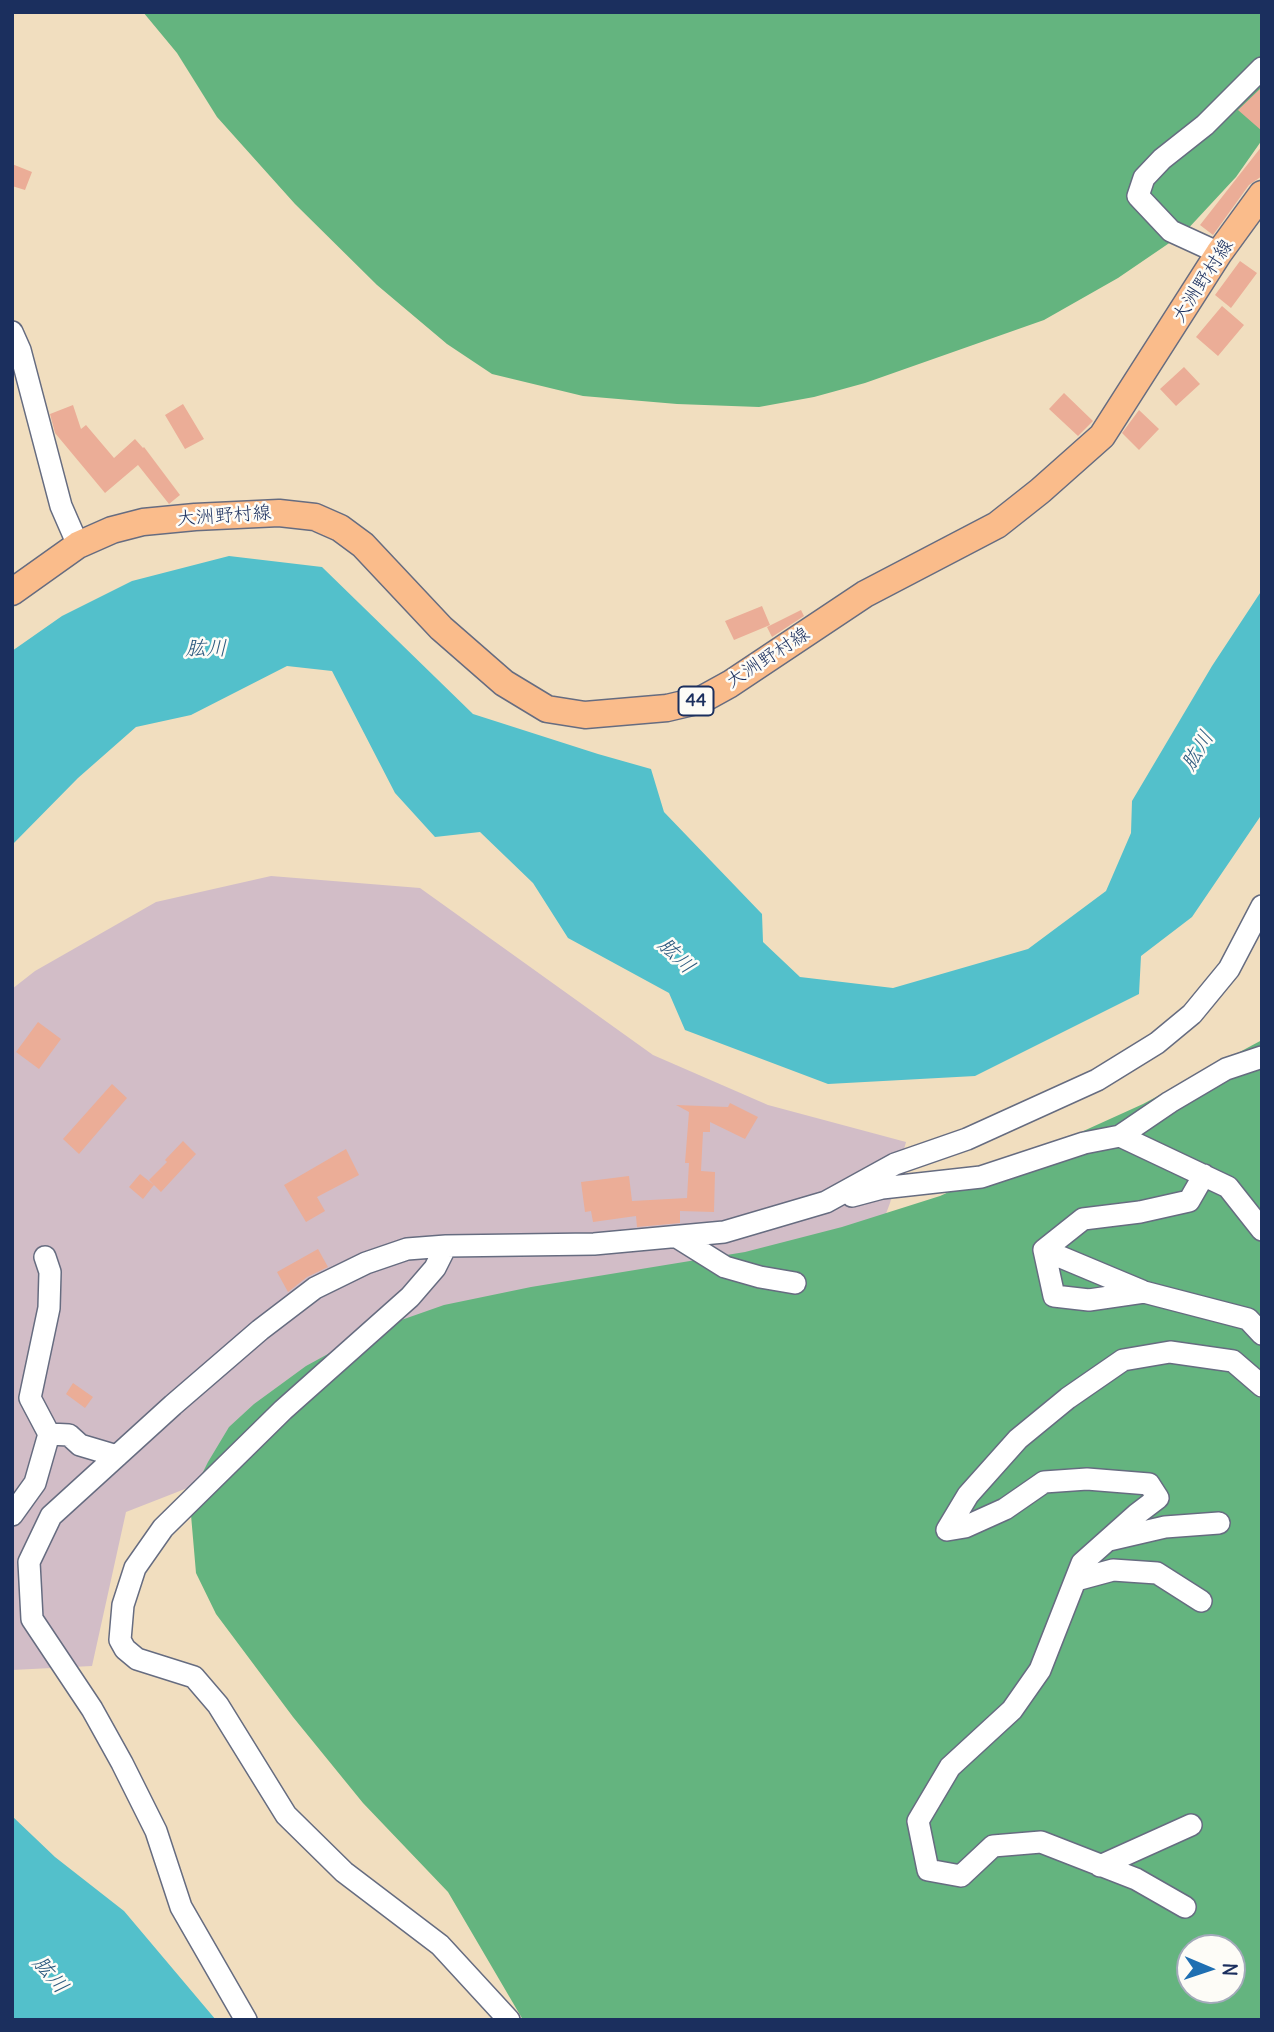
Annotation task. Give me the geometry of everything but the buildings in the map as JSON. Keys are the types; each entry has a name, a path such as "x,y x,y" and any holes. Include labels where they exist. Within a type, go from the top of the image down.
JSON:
{"main road":[{"name":"大洲野村線","path":"12,592 78,545 112,530 143,522 279,513 315,517 340,528 363,545 441,628 504,683 547,709 585,715 667,708 701,700 730,684 865,594 997,525 1102,436 1219,253 1262,194"}],"street":[{"path":"1219,253 1171,231 1138,196 1144,178 1205,125 1262,68"},
{"path":"12,332 20,350 61,506 78,545"},
{"path":"826,1202 895,1164 967,1139 1097,1080 1157,1043 1192,1014 1229,969 1262,906"},
{"path":"246,2020 181,1906 156,1831 122,1763 92,1709 32,1619 29,1562 51,1516 260,1330 315,1288 366,1263 407,1249 594,1244 724,1233 882,1188 981,1177 1084,1143 1120,1136 1226,1069 1262,1057"},
{"path":"1120,1136 1228,1187 1262,1230"},
{"path":"1044,1250 1083,1219 1140,1212 1189,1201 1204,1175"},
{"path":"677,1237 725,1268 796,1283"},
{"path":"446,1246 435,1268 410,1297 282,1410 163,1528 135,1567 123,1605 120,1640 125,1649 137,1659 194,1677 218,1705 286,1815 344,1872 440,1945 509,2020"},
{"path":"1044,1250 1144,1292 1248,1319 1262,1334"},
{"path":"1044,1250 1054,1296 1089,1300 1144,1292"},
{"path":"12,1515 35,1483 49,1434 30,1398 49,1308 50,1272 45,1258"},
{"path":"1185,1907 1136,1879 1041,1842 993,1846 961,1876 929,1870 918,1821 950,1767 1012,1710 1040,1670 1082,1563 1158,1498 1149,1484 1087,1479 1044,1482 1005,1508 965,1527 947,1530 968,1495 1018,1439 1068,1398 1123,1360 1170,1352 1233,1361 1262,1386"},
{"path":"49,1434 69,1435 80,1445 117,1456"},
{"path":"1107,1540 1164,1527 1219,1523"},
{"path":"1076,1580 1113,1570 1157,1573 1201,1601"},
{"path":"1100,1866 1191,1825"}],"path":[{"path":"12,60 12,67"}],"shaded area":[{"path":"271,876 420,888 653,1055 768,1105 906,1142 890,1203 849,1313 272,1455 126,1512 92,1666 12,1670 12,989 35,971 156,902"}],"green space":[{"path":"143,12 1262,12 1262,140 1236,177 1184,233 1118,278 1044,320 865,383 814,397 759,407 677,404 583,396 492,374 447,344 377,285 295,204 217,117 177,53"},
{"path":"1262,1040 1262,2020 523,2020 448,1892 363,1803 293,1717 216,1614 196,1573 191,1515 195,1488 208,1462 229,1427 254,1404 306,1366 370,1331 444,1305 531,1287 745,1252 842,1227 940,1196 1143,1104"}],"water":[{"name":"肱川","path":"229,556 322,567 473,714 651,769 664,812 762,914 763,942 800,977 893,988 1028,949 1106,891 1131,833 1132,801 1212,666 1262,590 1262,814 1192,917 1141,956 1139,994 975,1076 828,1084 685,1030 669,993 568,938 533,883 480,832 435,837 395,793 332,671 287,666 191,715 136,727 78,778 12,845 12,651 62,616 132,581"},
{"name":"肱川","path":"12,1816 55,1857 124,1911 216,2020 12,2020"}]}
